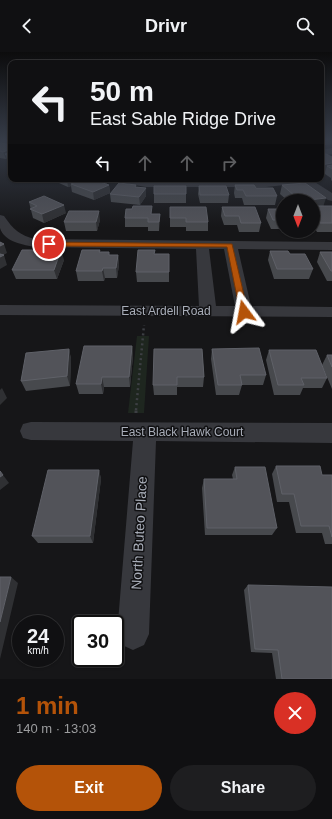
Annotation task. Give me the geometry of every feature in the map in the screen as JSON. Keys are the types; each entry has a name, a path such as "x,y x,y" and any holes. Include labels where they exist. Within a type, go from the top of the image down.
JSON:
{"street":[{"path":"135,182 146,184 266,184 285,182"},
{"path":"307,182 332,198"},
{"path":"0,219 8,233 15,237 36,243 332,246"},
{"path":"202,245 208,311"},
{"path":"230,245 244,312"},
{"name":"East Ardell Road","path":"0,310 332,312"},
{"name":"East Black Hawk Court","path":"31,431 140,425 332,432"},
{"name":"North Buteo Place","path":"133,634 140,425"}],"path":[{"path":"140,425 144,322"}],"shaded area":[{"path":"137,336 149,336 144,413 128,413"}],"building":[{"path":"75,182 100,182 109,185 93,192 71,184"},
{"path":"119,183 146,188 139,197 110,194"},
{"path":"305,183 326,198 320,199 320,194 293,194 282,185"},
{"path":"235,185 254,185 256,188 273,188 276,196 246,196 243,190 237,190"},
{"path":"154,186 186,186 186,194 154,194"},
{"path":"199,186 226,186 229,195 200,195"},
{"path":"44,196 64,205 42,214 30,209 37,206 29,202"},
{"path":"133,206 152,206 151,214 160,214 159,222 148,222 148,218 125,218 126,209 132,209"},
{"path":"320,206 332,206 332,223 320,223"},
{"path":"170,207 206,207 208,222 186,222 186,218 170,218"},
{"path":"222,207 255,207 261,223 241,223 239,216 225,216"},
{"path":"268,209 276,209 276,220 273,220"},
{"path":"69,211 99,211 96,222 64,222"},
{"path":"22,250 61,250 54,270 12,270"},
{"path":"82,250 100,250 99,252 109,252 109,255 118,255 116,268 103,268 102,271 76,271"},
{"path":"138,250 155,250 154,254 169,254 169,272 136,272"},
{"path":"270,251 288,251 290,254 305,254 313,269 277,269"},
{"path":"320,252 332,252 332,271 331,271"},
{"path":"84,346 132,346 129,377 102,377 101,384 76,384"},
{"path":"259,348 266,375 240,375 242,385 218,385 212,349"},
{"path":"69,349 67,376 21,381 26,353"},
{"path":"154,349 202,349 204,377 177,377 177,385 153,385"},
{"path":"269,350 316,350 327,378 301,378 304,385 278,385"},
{"path":"327,355 332,355 332,367"},
{"path":"276,466 320,466 322,475 332,475 332,537 329,526 301,526 294,494 282,494"},
{"path":"235,467 265,467 277,528 207,528 204,479 237,479"},
{"path":"48,470 99,470 90,536 32,536"},
{"path":"0,577 11,577 0,622"},
{"path":"248,585 332,587 332,679 282,679 278,650 255,649"}],"route":[{"path":"49,244 230,245 244,312"}]}
